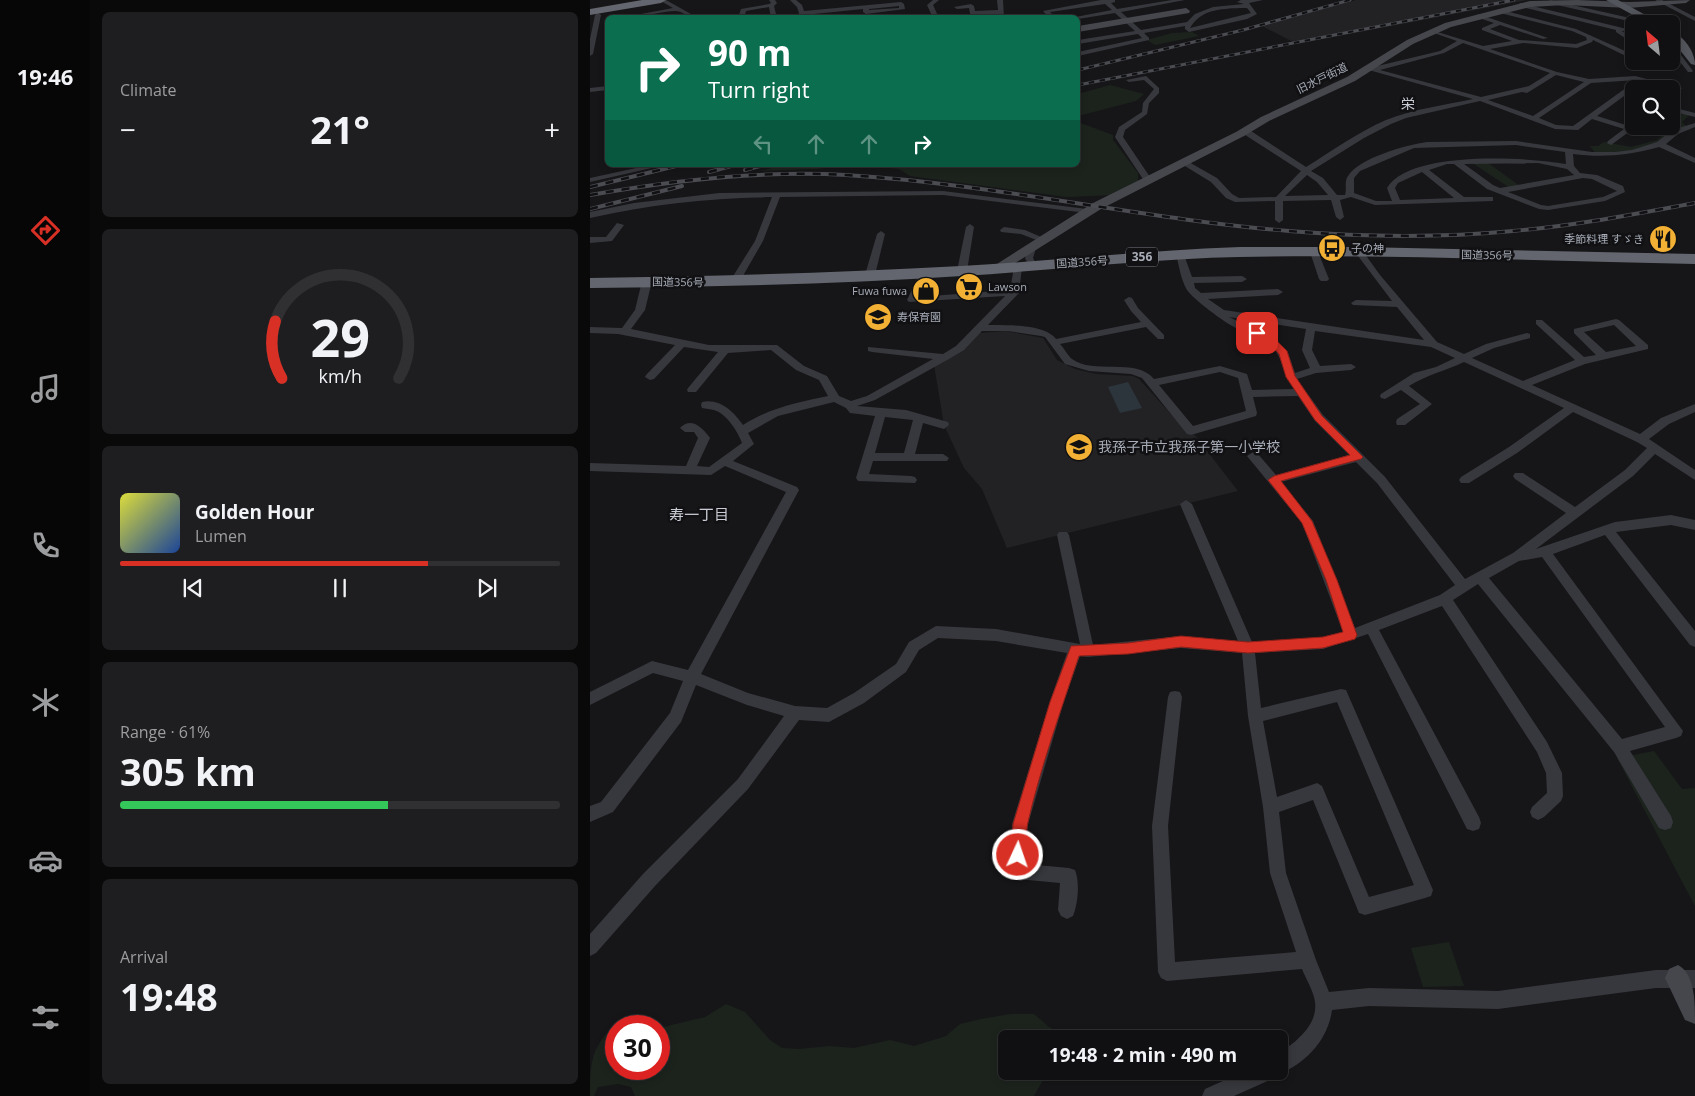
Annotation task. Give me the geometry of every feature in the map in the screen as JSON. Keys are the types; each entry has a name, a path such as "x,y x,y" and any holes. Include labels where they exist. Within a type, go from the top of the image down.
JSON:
{"highway":[{"path":"596,15 645,0"},
{"path":"596,15 661,0"},
{"name":"国道356号","path":"590,283 735,281 924,273 1180,254 1359,252 1695,259"}],"main road":[{"path":"1620,2 1642,15"},
{"path":"1620,2 1647,15"},
{"path":"1680,36 1695,49"},
{"path":"1680,42 1693,66"}],"street":[{"path":"661,0 689,15"},
{"path":"792,0 800,13 867,4 901,4 902,9 866,12 867,4"},
{"path":"935,15 930,5 936,0"},
{"path":"957,7 971,6 974,15 1001,15 1000,0"},
{"path":"1050,15 1046,11 1116,0"},
{"path":"1080,17 1182,0"},
{"path":"1080,42 1189,24 1204,11 1260,0"},
{"name":"旧水戸街道","path":"996,269 1032,248 1087,211 1184,163 1265,119 1371,70 1396,50 1433,31 1520,5 1550,2 1686,0"},
{"path":"1080,54 1147,39 1105,1"},
{"path":"1173,1 1186,11"},
{"path":"1660,1 1692,14 1695,19"},
{"path":"1550,2 1625,19"},
{"path":"742,15 743,10 772,3"},
{"path":"1080,28 1246,3"},
{"path":"1189,24 1187,28 1189,30 1245,18 1254,14 1246,3"},
{"path":"1520,5 1625,30"},
{"path":"641,15 678,9"},
{"path":"1498,11 1574,30 1625,54"},
{"path":"590,54 595,35 596,15"},
{"path":"1478,16 1565,45"},
{"path":"1501,23 1484,29 1519,42"},
{"path":"1574,30 1580,26 1600,31 1625,30"},
{"path":"1433,31 1555,73 1589,81 1636,78 1647,80"},
{"path":"1618,31 1625,36"},
{"path":"1482,48 1519,42 1565,45 1586,44 1590,42 1589,36"},
{"path":"1371,70 1442,52 1463,41"},
{"path":"1680,55 1693,66"},
{"path":"1371,70 1481,99 1554,126 1575,128 1593,117 1643,79"},
{"path":"1501,106 1555,73"},
{"path":"1130,80 1146,78 1157,89 1156,93 1146,103 1145,113 1122,129 1119,137 1148,180"},
{"path":"1533,119 1589,81"},
{"path":"590,90 605,88"},
{"path":"1279,220 1279,198 1308,170 1361,136 1396,119 1531,88"},
{"path":"1680,111 1695,115"},
{"path":"1593,117 1625,125"},
{"path":"1350,194 1350,178 1358,169 1373,161 1413,146 1516,143 1592,154 1615,154 1633,152 1666,142 1675,132 1695,126"},
{"path":"1245,131 1308,170 1320,180 1334,198 1340,217"},
{"path":"1610,143 1625,132"},
{"path":"1462,144 1475,162"},
{"path":"1660,144 1693,158"},
{"path":"1569,150 1570,167"},
{"path":"1397,203 1391,188 1395,181 1442,163 1538,161 1570,167 1581,176"},
{"path":"1456,162 1499,191 1539,207 1548,208 1605,198 1621,192 1620,188 1594,177 1581,176 1499,191"},
{"path":"1184,163 1214,180 1234,199 1334,198 1347,197 1350,194"},
{"path":"613,175 620,167"},
{"path":"590,180 651,167"},
{"path":"1423,169 1462,200"},
{"path":"590,215 634,206 719,195 776,196 943,193 1087,211"},
{"path":"1350,194 1375,203 1490,199"},
{"path":"735,281 759,241 776,196"},
{"path":"590,240 608,239 620,225"},
{"path":"962,271 970,227"},
{"path":"1004,230 1022,232 1044,240"},
{"path":"870,274 881,234"},
{"path":"850,404 870,398 960,348 1014,293 1032,248"},
{"path":"1314,252 1324,279"},
{"path":"1359,252 1433,344"},
{"path":"1180,254 1191,289 1227,320 1273,342 1283,353 1291,377 1319,418 1381,480 1463,586"},
{"path":"924,273 912,300 1014,293"},
{"path":"1187,280 1242,279"},
{"path":"626,330 640,310 647,281"},
{"path":"1198,296 1230,297 1238,294 1278,292"},
{"path":"1129,300 1147,324 1161,337"},
{"path":"1356,303 1399,304"},
{"path":"1220,312 1311,328 1433,344 1641,439 1692,471"},
{"path":"1539,322 1582,361"},
{"path":"1522,385 1582,361 1644,348 1616,322 1577,331 1604,356"},
{"path":"1054,342 1147,324"},
{"path":"979,328 1033,331 1048,335 1069,362 1089,368 1132,371 1146,376 1191,431 1252,412 1243,376 1220,368 1152,383"},
{"path":"1311,328 1307,350 1316,370"},
{"path":"590,330 626,330 681,344 725,350 773,347 800,368 823,378 835,398"},
{"path":"1385,396 1418,375 1440,370 1490,346 1527,336"},
{"path":"650,377 681,344"},
{"path":"872,349 945,357"},
{"path":"692,390 725,350"},
{"path":"1291,377 1316,370 1351,367"},
{"path":"1401,422 1427,404 1402,386"},
{"path":"1246,394 1300,392"},
{"path":"741,432 780,411 835,398 850,404 854,410 906,414 944,425"},
{"path":"590,467 711,471 726,462 748,444 747,438 741,432 736,422 718,407 706,405"},
{"path":"1466,480 1513,450 1572,408"},
{"path":"1641,439 1665,421 1695,408"},
{"path":"881,413 862,478 912,480"},
{"path":"908,458 919,418"},
{"path":"685,428 697,428 704,438 689,471"},
{"path":"590,699 652,667 692,677 746,698 795,713 829,715 859,698 901,668 914,646 936,632 996,635 1082,651 1181,642 1248,648 1323,642 1351,635 1445,598 1516,557 1629,473 1655,447"},
{"path":"1253,456 1307,521 1351,635"},
{"path":"868,457 943,458"},
{"path":"1274,480 1358,457"},
{"path":"590,814 607,807 676,717 692,677 720,622 727,615 757,554 793,490 726,462"},
{"path":"1519,476 1575,513"},
{"path":"1186,504 1248,648 1255,716 1271,807 1278,874 1307,960 1324,1002 1322,1022 1307,1045 1288,1059"},
{"path":"1516,557 1545,552 1615,527 1671,520 1695,525"},
{"path":"1608,530 1695,641"},
{"path":"1063,535 1082,651 1057,702 1020,824 1017,871 1069,876 1067,910"},
{"path":"1545,552 1676,731 1619,747"},
{"path":"1480,577 1619,747 1665,822"},
{"path":"1445,598 1542,747 1554,772 1555,796 1538,812"},
{"path":"1371,627 1473,823"},
{"path":"1255,716 1341,695 1425,890 1365,907 1317,791 1271,807"},
{"path":"1175,697 1160,826 1167,972 1307,960"},
{"path":"590,947 649,880 743,784 795,713"},
{"path":"1324,1002 1369,997 1498,1000 1656,979 1687,978 1695,1010"},
{"path":"1212,1096 1247,1080"}],"shaded area":[{"path":"1356,0 1527,0 1297,44 1262,26"},
{"path":"1192,32 1199,36 1155,45 1147,40 1172,33"},
{"path":"1110,85 1144,94 1136,101 1080,115 1080,93"},
{"path":"1683,113 1689,115 1682,122 1687,127 1680,132 1680,115"},
{"path":"1080,123 1113,135 1113,140 1138,173 1138,181 1113,195 1067,197 910,176 899,169 882,167 1080,167"},
{"path":"1663,135 1675,135 1654,145 1633,151 1596,154 1590,146 1598,146 1604,142 1631,147 1657,140"},
{"path":"1471,162 1488,163 1520,186 1510,188"},
{"path":"775,167 836,167 817,169 761,171"},
{"name":"我孫子市立我孫子第一小学校","path":"1006,331 1043,338 1057,360 1075,369 1096,374 1133,376 1139,379 1190,435 1194,434 1238,491 1007,548 982,489 964,468 944,425 934,365 979,333"},
{"path":"1128,382 1142,408 1120,413 1108,387"},
{"path":"1654,751 1682,789 1695,788 1695,906 1617,758"},
{"path":"1449,942 1464,986 1423,987 1411,948"},
{"path":"726,1004 745,1012 770,1040 782,1048 799,1049 829,1046 854,1048 890,1040 914,1046 946,1036 960,1024 1010,1014 1034,1014 1054,1030 998,1030 998,1080 1043,1080 1034,1096 635,1096 631,1087 618,1084 598,1087 594,1096 590,1096 592,1062 597,1047 605,1035 605,1080 670,1080 670,1025 705,1017"}],"railway":[{"path":"1080,70 1243,30 1350,0"},
{"path":"1080,85 1514,0"},
{"path":"590,187 672,167"},
{"path":"709,172 728,167"},
{"path":"745,170 756,167"},
{"path":"590,195 653,185 749,175 846,175 902,179 957,186 1234,226 1317,233 1401,236 1457,235 1536,229 1695,203"},
{"path":"590,209 682,186"}],"place":[{"name":"季節料理 すゞき","path":"1663,239"},
{"name":"子の神","path":"1332,248"},
{"name":"Lawson","path":"969,287"},
{"name":"Fuwa fuwa","path":"926,291"},
{"name":"寿保育園","path":"878,317"},
{"name":"我孫子市立我孫子第一小学校","path":"1079,447"}],"district":[{"name":"栄","path":"1408,104"},
{"name":"寿一丁目","path":"699,515"}],"route":[{"path":"1018,855 1020,824 1075,650 1128,648 1181,642 1248,648 1323,642 1351,635 1307,521 1274,480 1358,457 1319,418 1300,392 1291,377 1283,353 1273,342 1257,333"}]}
